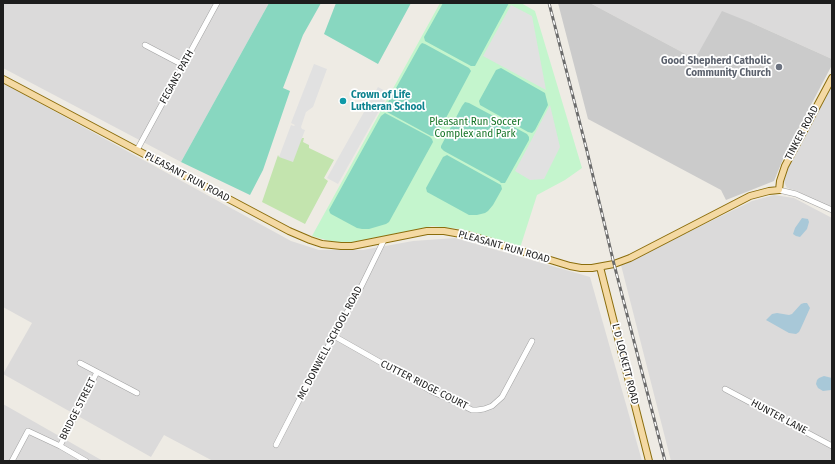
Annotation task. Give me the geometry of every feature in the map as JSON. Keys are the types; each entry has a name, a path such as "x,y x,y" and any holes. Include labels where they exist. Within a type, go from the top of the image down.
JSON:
{"main road":[{"name":"TINKER ROAD","path":"779,190 780,181 785,166 832,78"},
{"name":"PLEASANT RUN ROAD","path":"3,79 303,238 322,244 341,246 360,245 427,232 444,231 472,236 570,266 592,268 630,258 750,196 779,190"},
{"name":"L D LOCKETT ROAD","path":"600,267 649,461"}],"street":[{"name":"FEGANS PATH","path":"137,150 217,3"},
{"path":"145,45 183,66"},
{"name":"PLEASANT RUN ROAD","path":"779,190 796,194 832,210"},
{"name":"MC DONWELL SCHOOL ROAD","path":"276,445 310,379 360,289 384,240"},
{"name":"CUTTER RIDGE COURT","path":"334,336 431,391 472,410 484,409 492,406 502,397 532,341"},
{"path":"80,363 137,393"},
{"name":"BRIDGE STREET","path":"60,446 97,372"},
{"name":"HUNTER LANE","path":"725,389 832,446"},
{"path":"12,461 28,431 60,446 86,461"}],"shaded area":[{"path":"3,3 269,3 181,162 3,68"},
{"path":"558,3 590,3 695,59 722,11 832,59 832,65 785,154 774,181 726,200 721,190 588,119"},
{"path":"590,3 832,3 832,59 752,23 695,59"},
{"path":"511,5 532,16 546,90 483,56"},
{"path":"314,64 327,69 313,107 306,112 301,127 305,130 293,162 279,157 291,125 295,125 291,123"},
{"path":"3,83 291,241 319,250 363,250 413,241 455,238 590,277 642,461 213,461 164,435 151,457 3,374 32,323 3,307"},
{"path":"832,84 832,209 797,191 787,188 783,180 784,174"},
{"path":"378,87 389,93 338,184 327,178"},
{"path":"550,105 560,147 544,179 530,180 515,171"},
{"path":"774,195 794,198 832,218 832,461 671,461 621,265 752,201"},
{"path":"3,404 103,461 3,461"}],"green space":[{"path":"269,3 321,3 303,35 283,88 290,91 263,170 250,195 181,162"},
{"path":"336,3 411,3 378,64 324,34"},
{"name":"Pleasant Run Soccer Complex and Park","path":"440,3 521,3 535,11 582,168 565,180 537,195 520,248 460,229 432,226 394,236 340,244 312,236"},
{"path":"443,3 509,3 475,66 471,66 425,41 424,37"},
{"path":"422,43 469,68 471,71 438,133 434,136 431,136 387,112 385,109"},
{"path":"501,68 545,93 548,105 532,133 480,105 479,101 496,70"},
{"path":"465,102 527,134 529,137 529,140 505,183 501,183 441,148"},
{"path":"385,113 430,137 433,142 389,222 369,229 357,228 331,214 329,210 381,116"},
{"path":"302,138 304,138 303,142 309,145 309,148 334,160 324,178 328,181 305,224 262,202 278,155 279,157"},
{"path":"447,155 501,185 502,189 488,211 477,215 469,215 427,192 426,188 443,157"}],"water":[{"path":"802,218 808,219 809,222 807,229 800,237 793,234"},
{"path":"807,303 810,308 799,332 796,334 789,333 766,320 772,314 792,314 801,304"},
{"path":"824,376 832,378 831,390 823,391 818,388 816,384 819,378"}],"railway":[{"path":"549,3 665,461"}],"place":[{"name":"Good Shepherd Catholic Community Church","path":"779,67"},
{"name":"Crown of Life Lutheran School","path":"343,101"}]}
